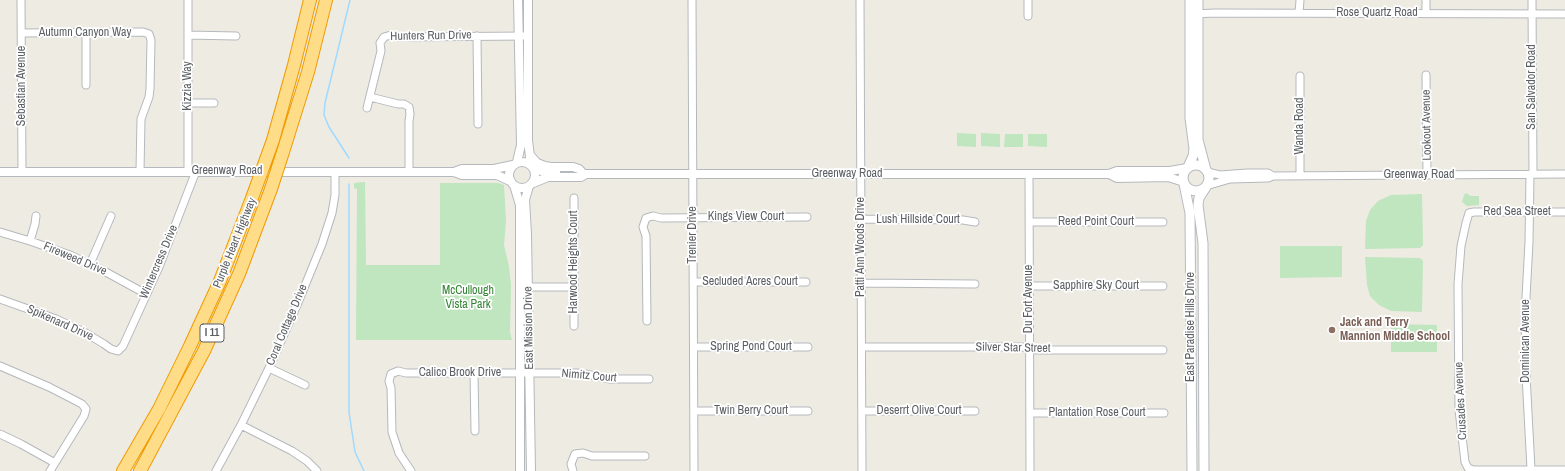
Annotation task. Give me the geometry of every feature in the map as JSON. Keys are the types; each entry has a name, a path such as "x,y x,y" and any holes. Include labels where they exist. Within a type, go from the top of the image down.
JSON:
{"highway":[{"name":"Purple Heart Highway","path":"123,471 159,409 223,274 273,140 310,0"},
{"name":"Purple Heart Highway","path":"140,471 204,351 239,274 271,189 283,152 308,72 326,0"}],"main road":[{"path":"1190,0 1194,14 1198,140 1209,179 1206,186 1198,191 1190,190 1184,183 1183,176 1193,156 1194,148 1190,124 1194,14 1198,0"},
{"path":"1188,168 1200,166 1206,171"},
{"name":"East Paradise Hills Drive","path":"1184,183 1190,213 1192,471"},
{"name":"East Paradise Hills Drive","path":"1204,471 1204,243 1198,205 1199,198 1206,186"}],"street":[{"name":"Sebastian Avenue","path":"21,0 22,172"},
{"name":"Kizzia Way","path":"188,0 188,103 192,171"},
{"path":"518,0 521,145 515,164 509,174 512,183 523,188 530,184 534,176 530,155 528,0"},
{"name":"Trenier Drive","path":"692,0 694,471"},
{"name":"Patti Ann Woods Drive","path":"860,0 862,471"},
{"path":"1028,0 1028,16"},
{"path":"1299,13 1300,0"},
{"path":"1426,0 1426,13"},
{"name":"San Salvador Road","path":"1530,212 1532,0"},
{"name":"Rose Quartz Road","path":"1194,14 1565,14"},
{"name":"Autumn Canyon Way","path":"22,33 143,32 149,34 151,40 150,89 149,97 141,119 140,171"},
{"path":"86,33 86,85"},
{"path":"188,35 236,36"},
{"name":"Hunters Run Drive","path":"367,108 381,51 380,44 384,37 391,35 397,37 528,36"},
{"path":"477,36 478,124"},
{"name":"Lookout Avenue","path":"1426,75 1427,175"},
{"name":"Wanda Road","path":"1300,76 1300,176"},
{"path":"370,97 398,104 404,104 409,107 409,172"},
{"path":"188,103 214,103"},
{"path":"530,155 544,165 551,167 573,167 584,173"},
{"path":"515,164 523,162 532,167"},
{"name":"Greenway Road","path":"0,172 454,172 462,169 496,168 515,164"},
{"name":"Greenway Road","path":"532,167 548,172 584,173 1029,175 1109,174 1117,171 1165,171 1188,168"},
{"name":"Wintercress Drive","path":"118,351 122,346 171,237 192,171"},
{"name":"Greenway Road","path":"1206,171 1218,175 1268,173 1273,176"},
{"name":"Coral Cottage Drive","path":"216,471 269,368 297,305 328,226 334,204 334,172"},
{"name":"Greenway Road","path":"454,172 462,175 497,175 512,183"},
{"name":"Greenway Road","path":"530,184 548,178 581,176 584,173"},
{"name":"Greenway Road","path":"1109,174 1117,178 1168,177 1184,183"},
{"name":"Greenway Road","path":"1206,186 1230,179 1268,178 1273,176 1565,174"},
{"name":"Du Fort Avenue","path":"1029,175 1030,471"},
{"name":"East Mission Drive","path":"512,183 520,205 530,373 531,471"},
{"name":"East Mission Drive","path":"520,471 520,373 528,234 524,200 530,184"},
{"name":"Harwood Heights Court","path":"574,198 574,326"},
{"name":"Red Sea Street","path":"1470,214 1474,212 1565,212"},
{"name":"Dominican Avenue","path":"1530,212 1525,316 1526,375 1531,469"},
{"name":"Crusades Avenue","path":"1470,214 1466,223 1461,246 1458,284 1459,410 1465,462 1468,468 1474,470 1531,469"},
{"path":"30,241 36,224 36,216"},
{"path":"90,264 111,216"},
{"name":"Kings View Court","path":"647,321 646,236 643,227 646,218 653,216 661,218 807,217"},
{"name":"Lush Hillside Court","path":"861,219 963,220 975,222"},
{"name":"Reed Point Court","path":"1029,222 1163,222"},
{"name":"Fireweed Drive","path":"0,232 30,241 90,264 146,294"},
{"name":"Secluded Acres Court","path":"693,282 806,282"},
{"path":"862,283 975,284"},
{"name":"Sapphire Sky Court","path":"1030,286 1163,286"},
{"path":"524,287 574,287"},
{"name":"Spikenard Drive","path":"0,299 56,319 84,332 111,349 118,351"},
{"name":"Spring Pond Court","path":"694,347 808,347"},
{"name":"Silver Star Street","path":"862,347 1022,347 1164,350"},
{"path":"0,366 44,384 82,404 86,409 84,416 50,471"},
{"path":"269,368 305,385"},
{"name":"Calico Brook Drive","path":"411,471 399,453 392,432 391,388 389,381 391,374 398,371 406,373 530,373"},
{"path":"474,373 475,431"},
{"name":"Nimitz Court","path":"530,373 580,373 610,379 649,379"},
{"name":"Twin Berry Court","path":"694,411 808,411"},
{"name":"Deserrt Olive Court","path":"862,412 975,412"},
{"name":"Plantation Rose Court","path":"1030,413 1164,413"},
{"path":"241,425 292,451 307,461 316,471"},
{"path":"0,434 55,463"},
{"path":"573,471 571,464 575,454 583,453 592,456 645,456"},
{"path":"1531,469 1565,470"}],"green space":[{"path":"957,133 976,134 976,147 957,146"},
{"path":"981,133 1000,134 1000,147 981,146"},
{"path":"1005,134 1023,134 1023,147 1004,147"},
{"path":"1028,134 1047,134 1047,147 1028,146"},
{"name":"McCullough Vista Park","path":"365,182 366,265 440,265 440,183 498,183 504,185 506,221 504,245 509,266 511,285 510,332 512,340 356,340 357,189 354,188 354,183"},
{"path":"1466,193 1471,196 1479,196 1479,205 1467,206 1462,202"},
{"path":"1422,194 1423,245 1420,248 1365,249 1366,221 1370,210 1378,201 1391,195"},
{"path":"1280,246 1342,246 1342,277 1280,278"},
{"path":"1365,257 1420,258 1423,261 1422,312 1391,311 1379,305 1370,296 1367,285"},
{"path":"1391,324 1437,325 1437,352 1391,352"}],"waterway":[{"path":"349,158 329,127 324,115 325,103 350,0"},
{"path":"349,184 349,412 355,452 364,471"}],"place":[{"name":"Jack and Terry Mannion Middle School","path":"1332,330"}]}
